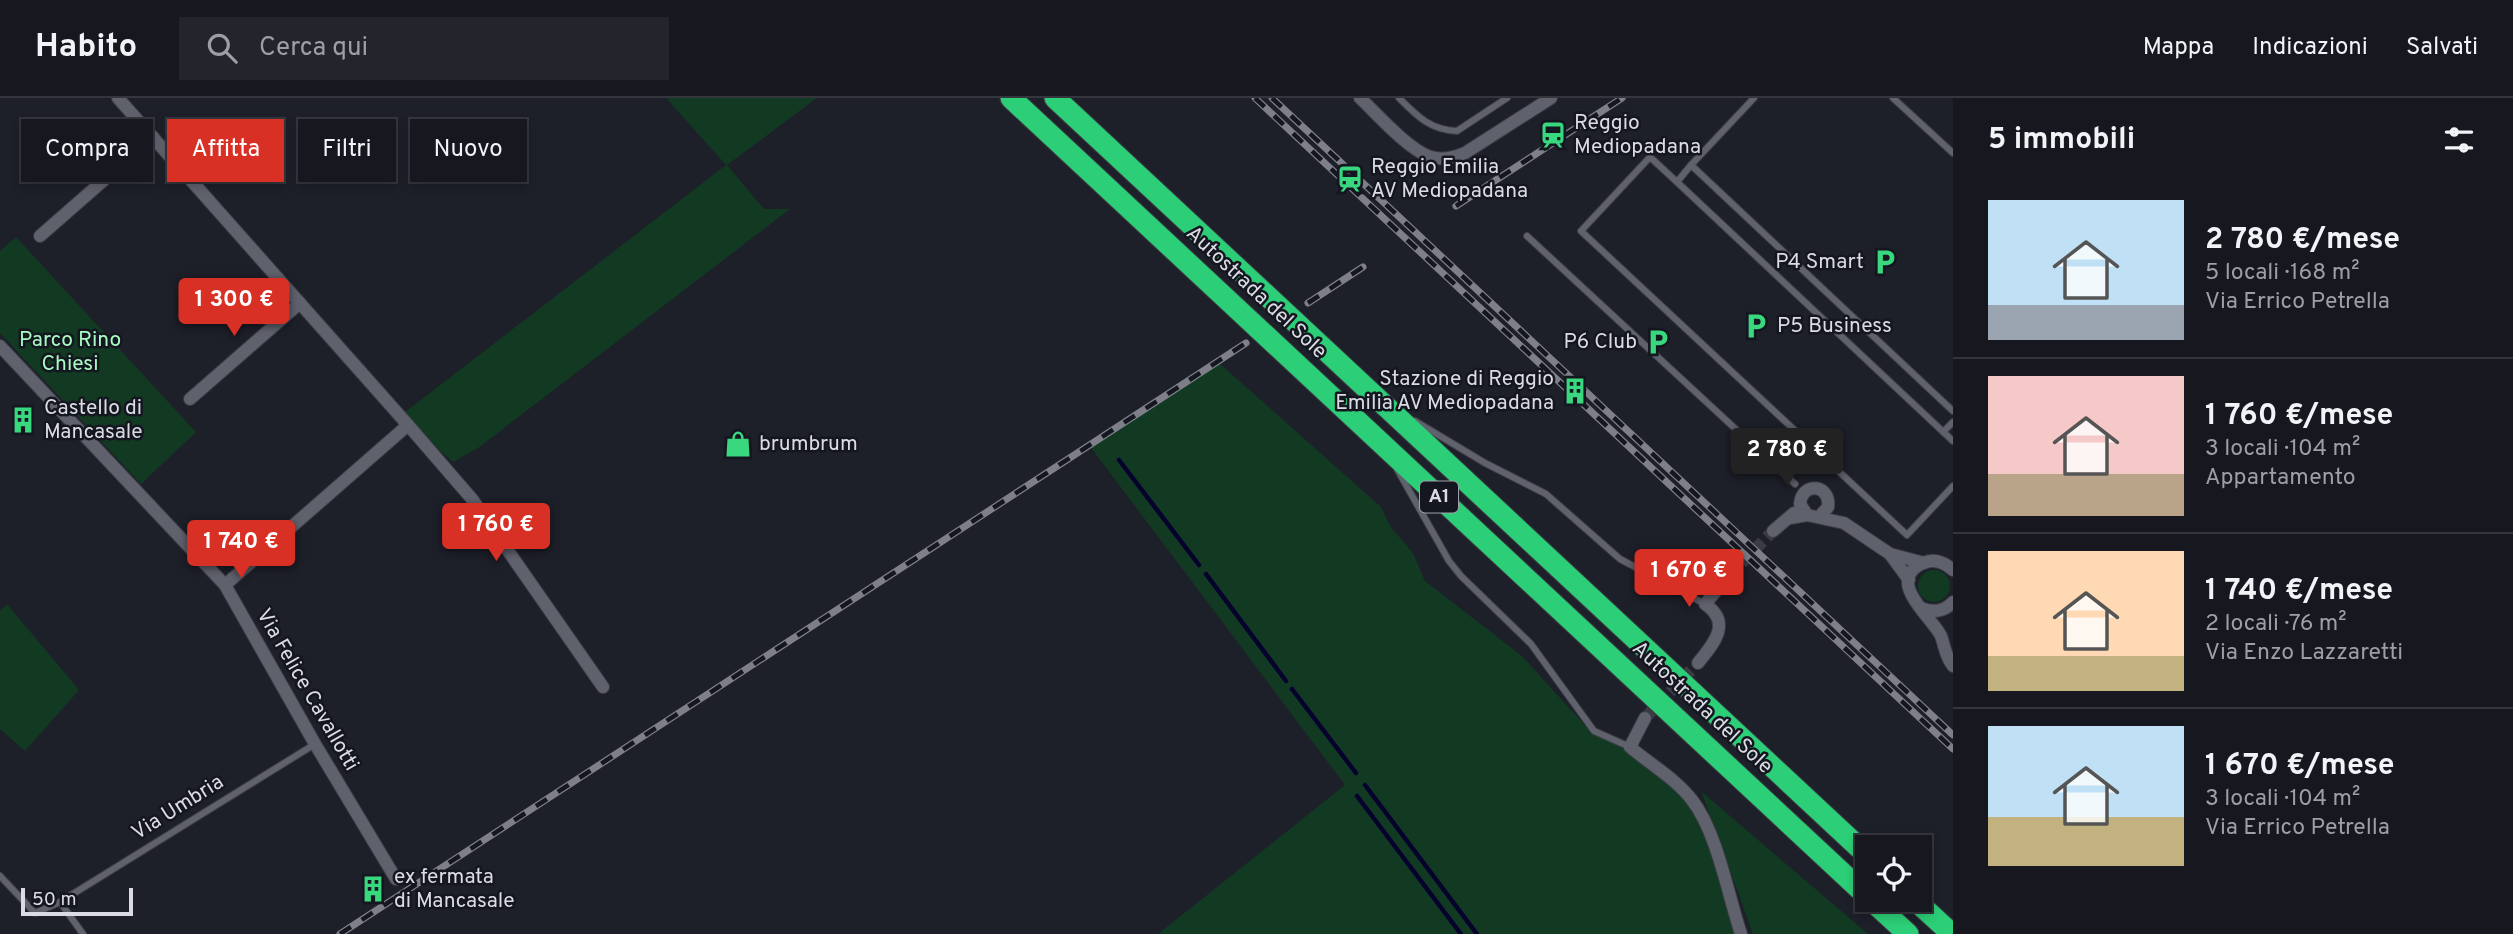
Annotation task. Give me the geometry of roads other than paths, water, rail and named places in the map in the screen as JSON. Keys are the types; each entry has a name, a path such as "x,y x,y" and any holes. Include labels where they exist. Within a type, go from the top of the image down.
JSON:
{"highway":[{"name":"Autostrada del Sole","path":"1011,98 1855,885"},
{"name":"Autostrada del Sole","path":"1055,98 1855,844"},
{"name":"Autostrada del Sole","path":"1884,912 1908,934"},
{"path":"1927,912 1951,934"}],"street":[{"path":"118,98 137,119"},
{"path":"1360,98 1414,148 1427,156 1438,158 1452,158 1465,153 1550,98"},
{"path":"153,137 472,499 603,687"},
{"path":"40,236 102,182"},
{"path":"190,398 300,303"},
{"name":"Via Felice Cavallotti","path":"0,346 225,585 315,744 396,879"},
{"path":"225,585 408,425"},
{"path":"1773,531 1790,518 1816,488 1824,491 1844,523"},
{"path":"1805,500 1826,510 1829,502"},
{"path":"1805,500 1890,554 1909,580"},
{"path":"1890,554 1924,562 1940,561 1951,566"},
{"path":"1924,562 1912,573 1909,580 1910,596 1941,636"},
{"path":"1698,663 1716,639 1719,629 1716,614 1705,604 1729,576"},
{"path":"1921,608 1936,611 1951,604"},
{"path":"1951,604 1941,636 1943,650 1953,666"},
{"path":"1645,718 1630,747 1680,787 1698,809 1709,833 1741,934"}],"lane":[{"path":"1398,98 1423,122 1434,128 1457,131 1507,98"},
{"path":"1677,182 1754,98"},
{"path":"1893,98 1953,153"},
{"path":"1952,489 1907,535 1581,231 1650,157 1953,442"},
{"path":"1691,165 1953,411"},
{"path":"1527,236 1805,500"},
{"path":"1377,399 1485,463 1546,494 1620,559 1705,604"},
{"path":"1943,432 1953,422"},
{"path":"1383,445 1449,561 1461,576 1531,644 1594,731 1630,747"},
{"name":"Via Umbria","path":"0,876 35,913 60,902 315,744"},
{"path":"60,902 83,934"}],"waterway":[{"path":"1119,460 1199,565"},
{"path":"1206,574 1286,681"},
{"path":"1292,689 1356,773"},
{"path":"1365,785 1477,934"},
{"path":"1357,796 1461,934"}],"tunnel":[{"path":"1729,576 1773,531"},
{"path":"1645,718 1698,663"}],"railway":[{"path":"1255,98 1953,749"},
{"path":"1272,98 1953,735"},
{"path":"1456,206 1622,98"},
{"path":"1308,303 1363,267"},
{"path":"340,934 1246,343"}],"place":[{"name":"Reggio Mediopadana","path":"1553,135"},
{"name":"Reggio Emilia AV Mediopadana","path":"1350,179"},
{"name":"P4 Smart","path":"1885,262"},
{"name":"P5 Business","path":"1756,326"},
{"name":"P6 Club","path":"1658,342"},
{"name":"Stazione di Reggio Emilia AV Mediopadana","path":"1575,391"},
{"name":"Castello di Mancasale","path":"23,420"},
{"name":"brumbrum","path":"738,444"},
{"name":"ex fermata di Mancasale","path":"373,889"}],"park label":[{"name":"Parco Rino Chiesi","path":"70,352"}]}
